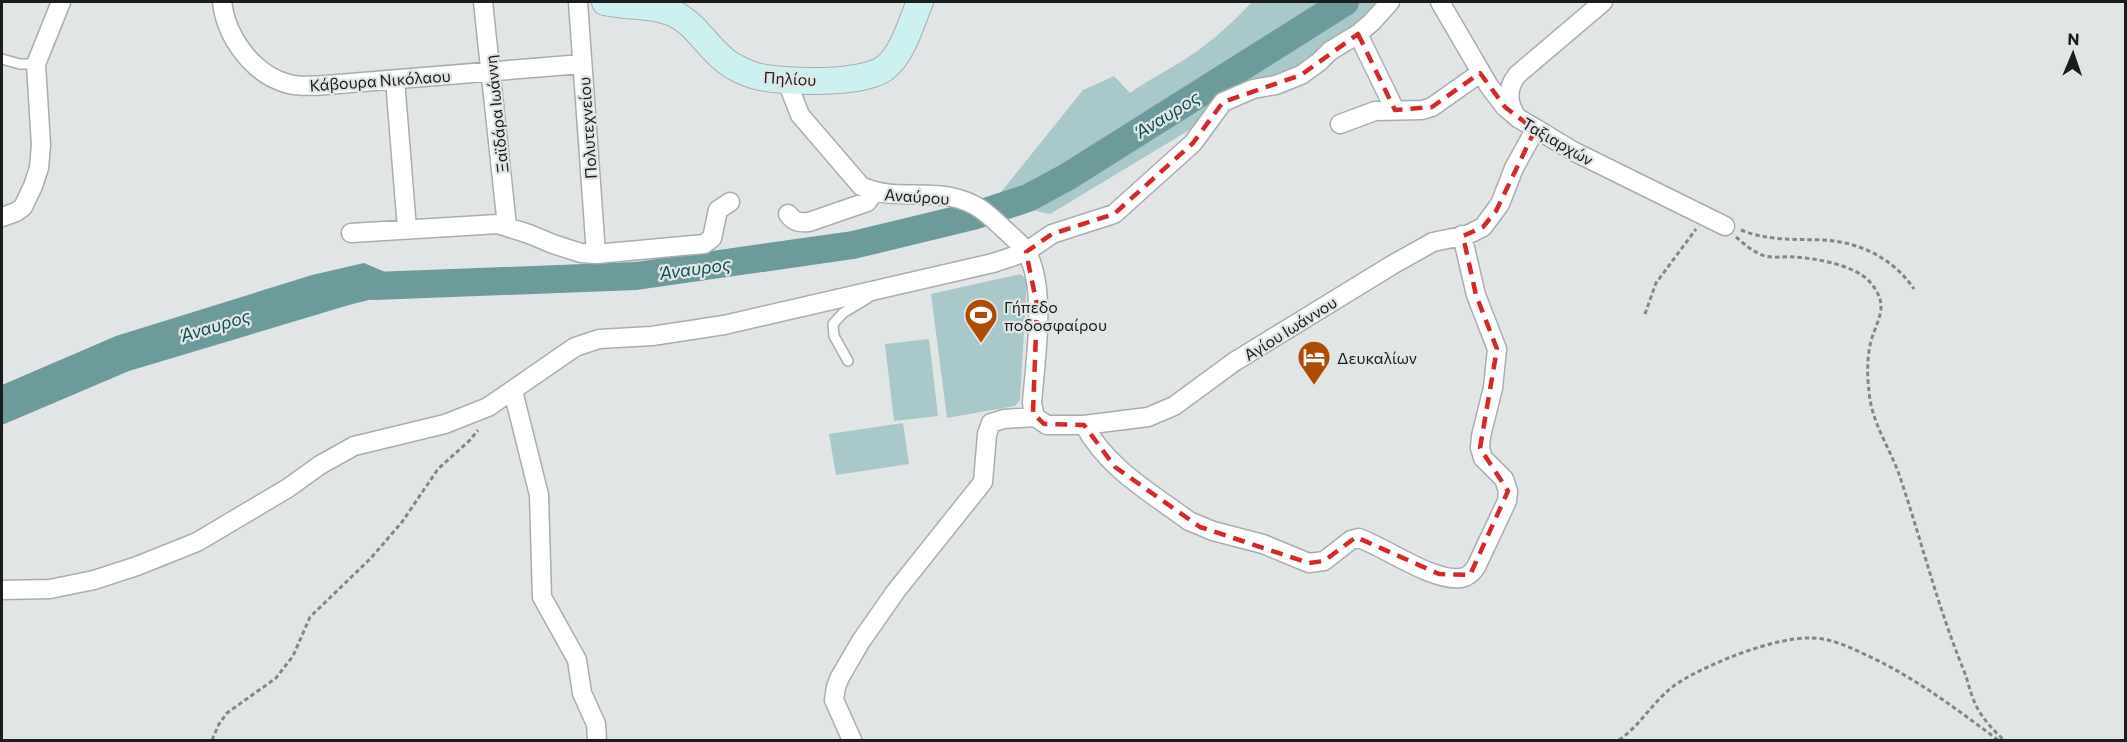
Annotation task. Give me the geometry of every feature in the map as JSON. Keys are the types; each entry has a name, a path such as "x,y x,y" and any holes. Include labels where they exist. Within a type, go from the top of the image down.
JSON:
{"main road":[{"name":"Πηλίου","path":"605,2 659,9 679,8 688,23 718,55 730,64 753,75 786,80 861,78 884,69 897,53 920,2"}],"street":[{"path":"2,217 23,207 39,168 41,145 36,64 61,2"},
{"name":"Κάβουρα Νικόλαου","path":"222,2 228,27 244,53 262,70 283,82 307,86 582,64"},
{"name":"Ξαϊδάρα Ιωάννη","path":"483,2 507,226"},
{"name":"Πολυτεχνείου","path":"578,2 596,254"},
{"path":"2,590 50,589 94,579 197,542 354,446 445,424 488,407 575,346 586,342 670,334 724,325 993,263 1026,252 1052,234 1114,214 1193,143 1224,102 1252,89 1276,85 1301,75 1330,51 1358,34 1390,2"},
{"name":"Ταξιαρχών","path":"1440,2 1480,73 1505,107 1518,118 1573,152 1725,226"},
{"path":"1518,118 1511,107 1509,98 1512,81 1603,2"},
{"path":"1358,34 1395,111"},
{"path":"1340,124 1371,112 1422,110 1432,107 1480,73"},
{"path":"395,80 407,229"},
{"name":"Αναύρου","path":"786,80 800,115 861,186 874,192 951,197 977,205 1026,252 1034,274 1037,305 1032,403 1035,417"},
{"name":"Αγίου Ιωάννου","path":"852,741 834,700 840,677 861,641 896,591 983,482 987,434 991,423 1004,419 1035,417 1051,425 1084,425 1148,417 1164,412 1234,362 1392,265 1433,242 1476,231 1483,226 1496,211 1514,168 1535,130"},
{"path":"788,214 799,223 826,218 867,202 874,192"},
{"path":"351,233 486,224 507,226 581,253 596,254 704,244 712,238 718,210 730,202"},
{"path":"1084,425 1115,467 1200,527 1263,544 1309,563 1324,561 1355,538 1439,574 1462,578 1470,575 1505,506 1508,491 1504,479 1483,458 1480,448 1493,388 1497,349 1476,295 1462,235"},
{"path":"513,391 539,495 542,597 577,660 582,693 596,724 597,741"}],"lane":[{"path":"2,59 36,64"},
{"path":"848,361 834,336 833,324 843,313 886,287"}],"path":[{"path":"1645,314 1656,283 1704,217"},
{"path":"1725,226 1761,236 1790,240 1824,240 1853,246 1870,252 1891,264 1903,273 1914,289"},
{"path":"1725,226 1752,250 1765,257 1822,260 1845,267 1868,280 1877,292 1881,304 1881,318 1871,341 1868,367 1869,394 1885,445 1900,477 1939,607 1973,700 2004,741"},
{"path":"212,741 219,724 227,714 276,678 293,656 310,616 371,558 402,522 438,469 480,428"},
{"path":"1619,741 1677,684 1762,646 1791,639 1813,638 1837,642 1908,677 1929,689 1998,741"}],"highlighted area":[{"path":"1358,34 1395,110 1432,107 1480,73 1505,107 1535,130 1496,211 1483,227 1463,236 1476,295 1497,349 1480,448 1508,491 1470,575 1439,574 1356,537 1324,561 1309,563 1200,527 1115,467 1084,425 1044,424 1033,413 1037,305 1026,252 1052,234 1114,214 1193,143 1223,102 1301,75"}],"shaded area":[{"path":"1252,2 1397,2 1367,23 1050,214 993,202 1083,90 1114,76 1130,93 1197,51 1226,28"},
{"name":"Γήπεδο ποδοσφαίρου","path":"1020,274 1027,279 1020,400 1015,406 947,418 931,294"},
{"path":"929,339 938,416 894,421 885,344"},
{"path":"903,423 909,464 836,475 829,434"}],"water":[{"path":"364,263 420,287 349,305 129,371 2,425 2,385 116,336 312,275"}],"waterway":[{"name":"Άναυρος","path":"374,286 636,276 853,245 973,216 1028,198 1067,177 1345,2"}],"place":[{"name":"Γήπεδο ποδοσφαίρου","path":"981,344"},
{"name":"Δευκαλίων","path":"1314,386"}]}
